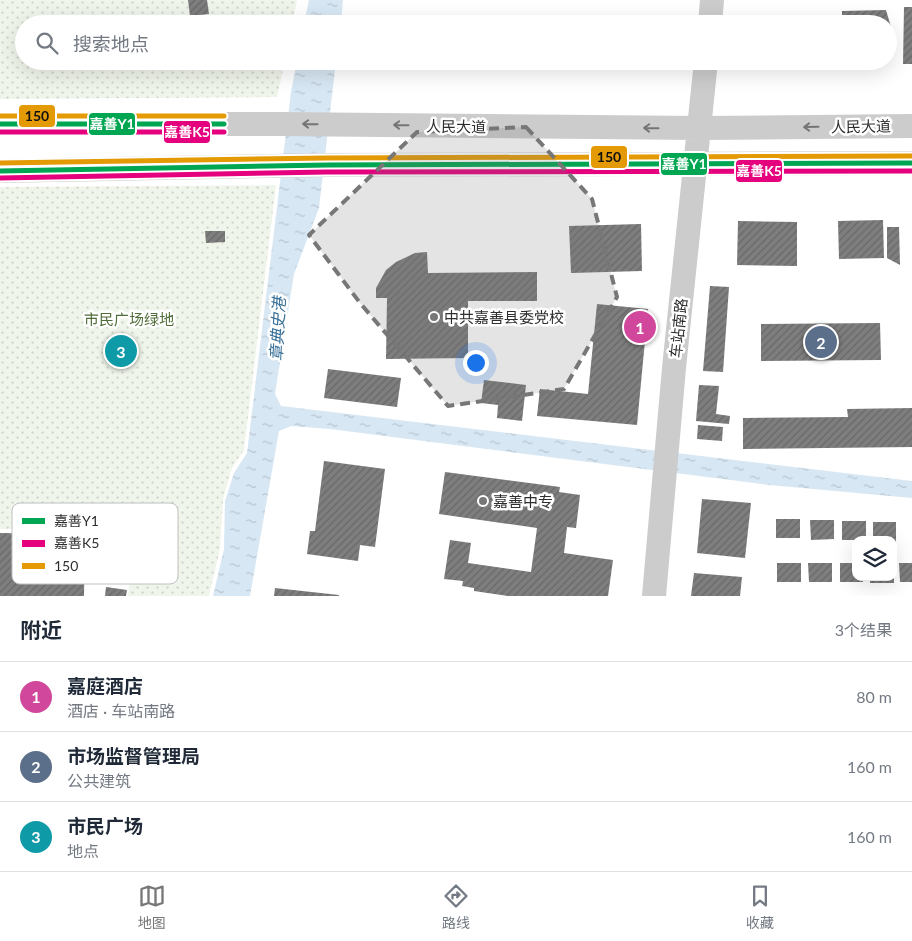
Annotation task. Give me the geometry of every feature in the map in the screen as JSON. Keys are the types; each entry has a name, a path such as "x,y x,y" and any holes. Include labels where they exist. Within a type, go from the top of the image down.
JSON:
{"main road":[{"path":"711,15 712,0"},
{"name":"车站南路","path":"654,596 674,368 705,70"},
{"name":"人民大道","path":"0,124 339,124 700,128 912,126"},
{"path":"0,171 327,165 912,163"}],"highlighted area":[{"path":"526,127 592,199 617,297 564,389 448,406 360,303 309,235 417,132"}],"green space":[{"path":"0,0 297,0 294,15 15,15 15,70 283,70 277,97 0,99"},
{"name":"市民广场绿地","path":"276,185 244,450 231,470 223,500 220,549 209,596 128,596 129,584 178,584 178,503 12,503 12,529 0,529 0,187"}],"water":[{"path":"309,0 343,0 342,15 306,15"},
{"name":"章典史港","path":"295,70 335,70 319,208 294,274 275,394 281,406 912,481 912,498 769,485 330,429 291,426 279,431 250,596 213,596 224,549 225,501 234,473 247,453"}],"building":[{"path":"188,0 207,0 209,14 190,15"},
{"path":"904,7 912,7 912,64 903,64"},
{"path":"886,10 887,15 842,15 842,11"},
{"path":"883,220 884,258 839,259 838,221"},
{"path":"738,221 797,222 797,266 737,265"},
{"path":"641,224 642,271 571,273 569,226"},
{"path":"887,227 899,227 900,265 887,258"},
{"path":"205,231 225,231 225,242 206,243"},
{"path":"427,252 428,273 537,272 537,301 468,301 468,358 386,359 387,298 376,298 376,288 386,270 396,262 415,253"},
{"path":"710,286 729,287 723,372 703,371"},
{"path":"597,304 648,309 637,425 537,416 540,389 588,394"},
{"path":"880,323 881,360 761,361 761,324"},
{"path":"328,369 401,378 397,407 324,398"},
{"path":"484,380 526,385 522,421 497,418 498,405 481,403"},
{"path":"699,385 719,386 716,414 730,416 729,424 696,421"},
{"path":"912,408 912,447 743,449 743,418 848,417 847,409"},
{"path":"698,425 723,427 722,441 697,439"},
{"path":"324,461 385,469 375,547 360,545 358,561 307,554 310,531 315,531"},
{"path":"445,472 560,487 559,492 580,495 576,528 567,527 564,553 613,560 608,596 508,596 474,591 474,588 462,586 463,581 444,579 450,540 471,543 468,563 531,572 537,528 439,514"},
{"path":"702,499 751,503 745,558 697,553"},
{"path":"776,519 800,519 800,538 776,538"},
{"path":"810,520 834,520 834,539 811,540"},
{"path":"842,521 866,521 866,536 852,536 852,540 842,540"},
{"path":"873,522 896,522 896,536 873,536"},
{"path":"0,533 12,533 12,584 84,584 84,596 0,596"},
{"path":"777,563 801,563 801,582 777,582"},
{"path":"808,563 832,563 832,582 809,582"},
{"path":"840,563 852,563 852,581 863,581 863,582 840,582"},
{"path":"899,563 912,563 912,582 900,582"},
{"path":"694,573 742,577 740,596 691,596"},
{"path":"870,581 894,581 894,583 870,583"},
{"path":"106,587 127,590 126,596 105,596"},
{"path":"275,588 339,595 339,596 274,596"}],"transit line":[{"name":"150","path":"0,116 224,116"},
{"name":"嘉善Y1","path":"0,124 224,124"},
{"name":"嘉善K5","path":"0,132 224,132"},
{"name":"150","path":"0,163 327,158 912,156"},
{"name":"嘉善Y1","path":"0,171 327,165 912,163"},
{"name":"嘉善K5","path":"0,178 327,172 912,171"}],"place":[{"name":"中共嘉善县委党校","path":"434,317"},
{"name":"嘉庭酒店","path":"640,327"},
{"name":"市场监督管理局","path":"821,342"},
{"name":"市民广场","path":"121,351"},
{"name":"嘉善中专","path":"483,501"}]}
